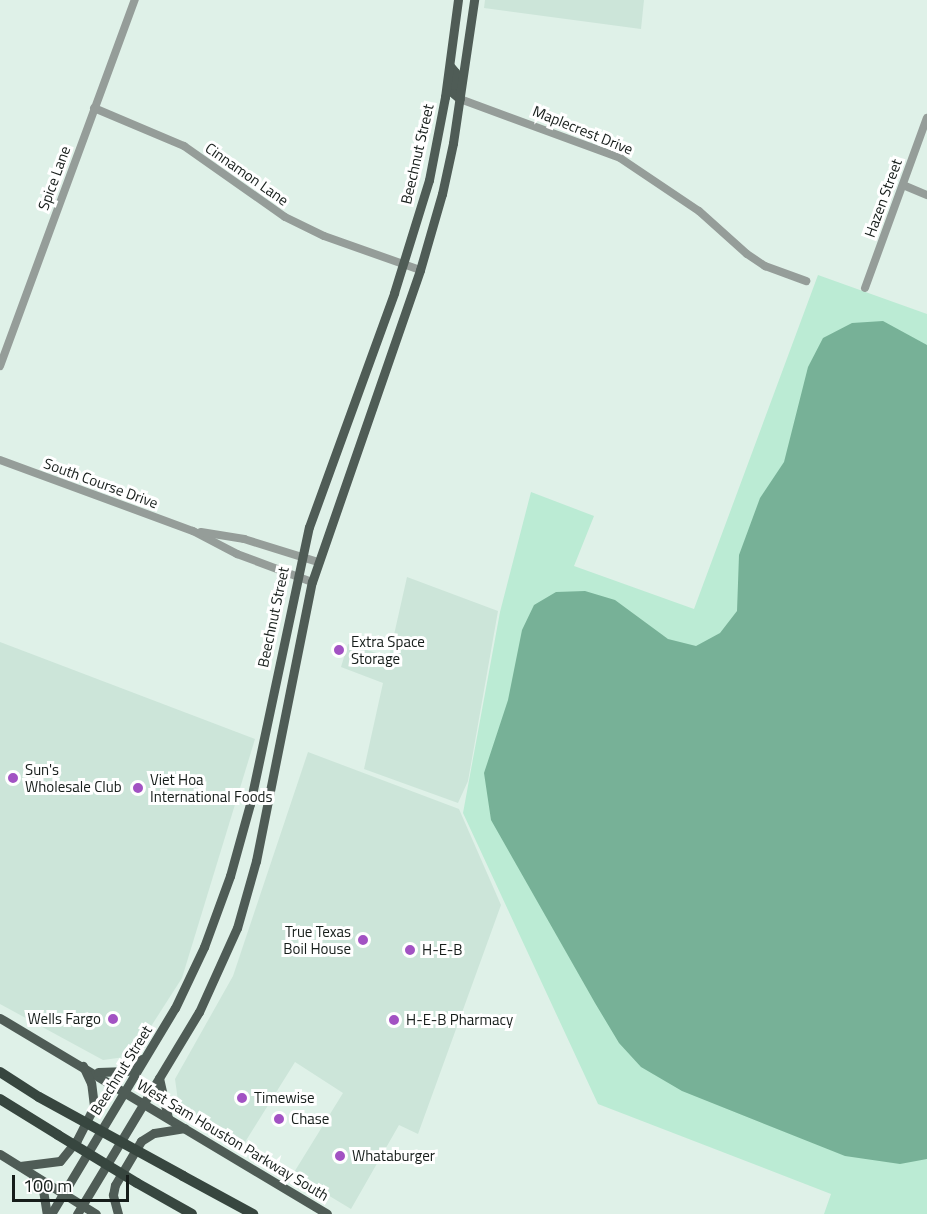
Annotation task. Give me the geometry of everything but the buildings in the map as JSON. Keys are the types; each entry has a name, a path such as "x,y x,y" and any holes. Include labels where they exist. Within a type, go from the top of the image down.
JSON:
{"highway":[{"path":"0,1072 39,1097 254,1214"},
{"path":"0,1100 192,1214"}],"main road":[{"path":"457,4 473,5"},
{"name":"Beechnut Street","path":"49,1214 149,1054 193,974 230,876 262,747 301,556 404,265 429,180 450,66 457,4"},
{"name":"Beechnut Street","path":"79,1210 219,974 251,882 312,582 420,270 442,194 460,99 473,5"},
{"path":"450,66 455,72 453,93 460,99"},
{"path":"361,389 376,397"},
{"path":"262,747 278,748"},
{"path":"230,876 251,882"},
{"name":"West Sam Houston Parkway South","path":"0,1018 82,1064 327,1214"},
{"path":"95,1072 127,1071 149,1054"},
{"path":"21,1166 60,1161 77,1140 90,1118 95,1098 82,1064"},
{"path":"159,1078 168,1118"},
{"path":"118,1214 112,1195 115,1185 141,1141 154,1133 185,1128"},
{"path":"0,1154 63,1194 79,1210 96,1214"},
{"path":"21,1166 43,1190 49,1214"}],"street":[{"name":"Spice Lane","path":"0,366 135,0"},
{"name":"Maplecrest Drive","path":"460,99 620,158 699,211 747,254 765,266 806,281"},
{"name":"Cinnamon Lane","path":"94,108 184,146 285,217 324,236 420,270"},
{"name":"Hazen Street","path":"865,288 927,118"},
{"path":"903,185 927,195"},
{"name":"South Course Drive","path":"0,460 193,531 312,582"},
{"name":"South Course Drive","path":"193,531 244,539 318,562"}],"shaded area":[{"path":"485,0 644,0 641,29 484,8"},
{"path":"818,275 927,314 927,1214 824,1214 831,1194 598,1104 463,813 500,612 531,492 594,516 574,566 694,609"},
{"path":"883,321 927,345 927,1159 900,1164 845,1156 682,1091 641,1067 619,1043 491,820 484,773 508,700 522,630 534,605 556,592 585,591 615,600 668,639 696,646 720,633 737,611 739,555 760,498 784,462 808,367 823,338 852,323"},
{"path":"407,577 498,611 468,781 458,803 364,769 383,683 341,667 348,644 389,657"},
{"path":"0,642 255,739 182,978 132,1056 103,1060 0,1004"},
{"path":"308,752 459,809 501,905 418,1134 399,1125 351,1209 293,1174 343,1093 295,1062 242,1147 179,1108 175,1079 233,976"}],"place":[{"name":"Extra Space Storage","path":"339,650"},
{"name":"Sun's Wholesale Club","path":"13,778"},
{"name":"Viet Hoa International Foods","path":"138,788"},
{"name":"True Texas Boil House","path":"363,940"},
{"name":"H-E-B","path":"410,950"},
{"name":"Wells Fargo","path":"113,1019"},
{"name":"H-E-B Pharmacy","path":"394,1020"},
{"name":"Timewise","path":"242,1098"},
{"name":"Chase","path":"279,1119"},
{"name":"Whataburger","path":"340,1156"}]}
